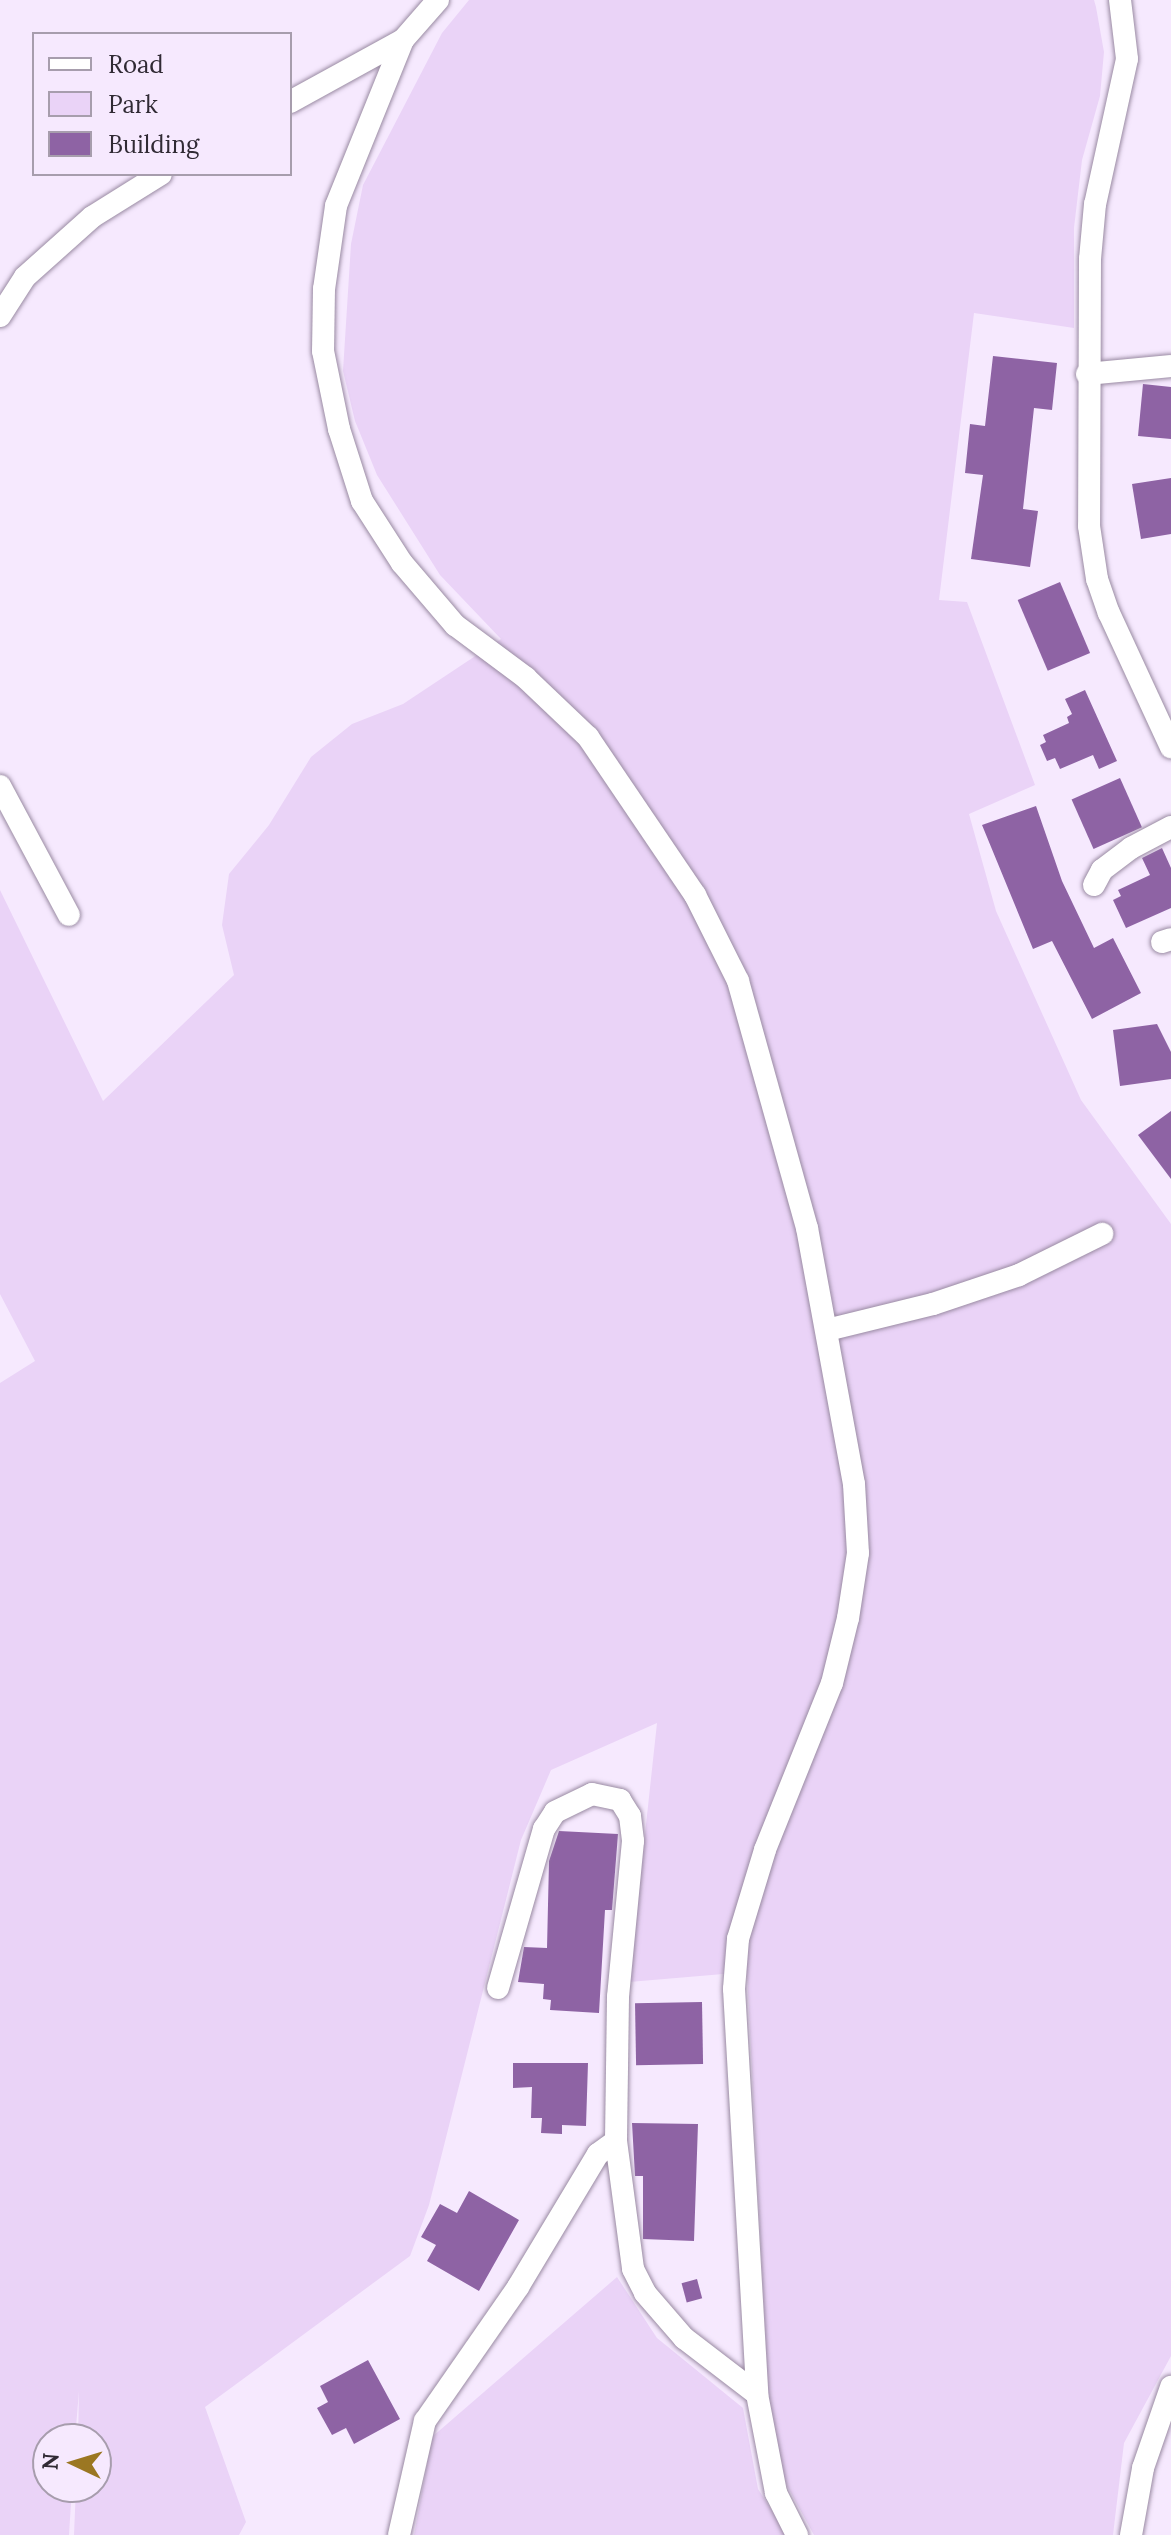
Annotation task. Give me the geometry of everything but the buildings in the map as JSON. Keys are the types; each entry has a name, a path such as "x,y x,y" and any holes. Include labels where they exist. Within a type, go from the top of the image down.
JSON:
{"street":[{"path":"438,0 403,40 336,206 324,289 323,351 357,487 402,563 455,625 526,678 588,737 695,895 738,981 807,1228 854,1484 858,1553 848,1618 832,1683 765,1850 738,1939 734,1989 757,2394 776,2493 797,2535"},
{"path":"1120,0 1127,59 1095,204 1087,374 1089,526 1097,579 1171,747"},
{"path":"292,101 403,40"},
{"path":"0,316 25,277 92,217 158,176"},
{"path":"1087,374 1171,366"},
{"path":"0,786 69,915"},
{"path":"1094,885 1102,870 1131,848 1171,827"},
{"path":"827,1330 933,1304 1019,1275 1102,1234"},
{"path":"498,1988 544,1829 555,1812 592,1794 620,1800 630,1816 633,1841 618,1997 616,2141 633,2269 645,2293 684,2338 757,2394"},
{"path":"399,2535 425,2421 525,2277 598,2154 616,2141"},
{"path":"1131,2535 1143,2468 1171,2387"}],"green space":[{"path":"469,0 1094,0 1096,7 1104,52 1100,96 1082,160 1074,228 1074,328 974,313 939,600 967,602 1035,785 969,814 996,911 1081,1100 1171,1224 1171,2356 1124,2443 1113,2535 814,2535 786,2484 770,2429 747,1972 629,1982 657,1723 551,1770 521,1840 429,2205 410,2256 205,2407 246,2522 239,2535 74,2535 75,2503 112,2503 112,2423 78,2423 79,2391 76,2423 32,2423 32,2503 71,2503 69,2535 0,2535 0,1383 35,1361 0,1294 0,890 103,1101 234,975 222,925 229,874 269,825 311,757 352,724 403,704 501,639 440,575 377,475 355,421 343,371 351,244 363,185 442,33"},
{"path":"617,2277 657,2338 743,2408 758,2489 788,2535 414,2535 432,2437"}]}
